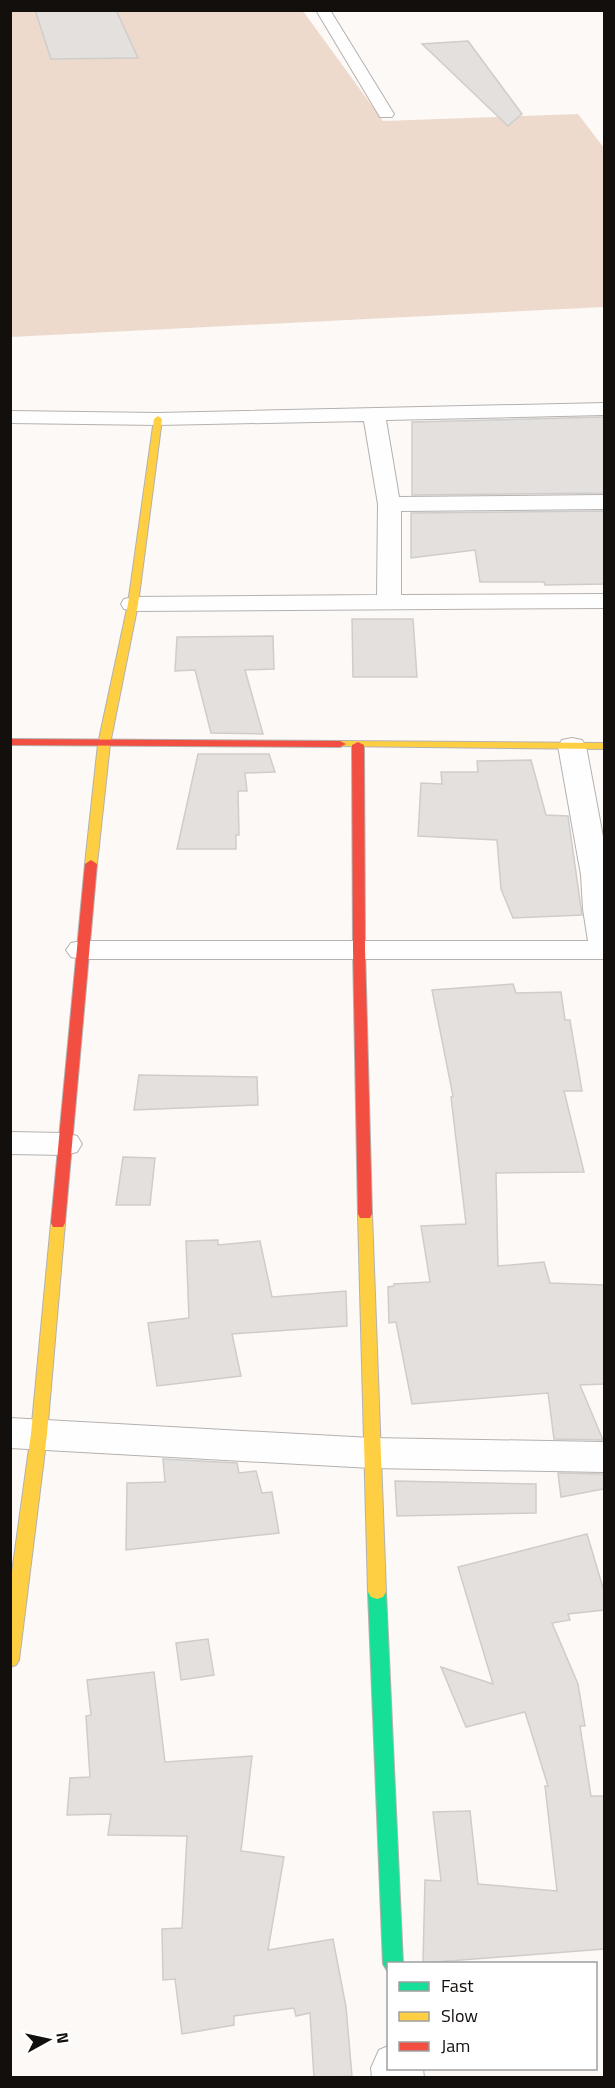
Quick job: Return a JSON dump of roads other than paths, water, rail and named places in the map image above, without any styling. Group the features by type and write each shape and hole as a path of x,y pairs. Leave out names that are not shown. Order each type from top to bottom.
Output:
{"street":[{"path":"323,10 386,114"},
{"path":"10,417 158,419 604,409"},
{"path":"374,414 388,504 389,602"},
{"path":"10,1659 25,1434 65,1144 82,950 104,744 133,604 158,419"},
{"path":"388,504 604,502"},
{"path":"133,604 604,601"},
{"path":"10,742 604,746"},
{"path":"358,745 359,949 371,1453 393,1962"},
{"path":"572,746 596,875 598,909 604,942"},
{"path":"82,950 604,950"},
{"path":"10,1143 65,1144"},
{"path":"25,1434 371,1453 604,1456"}]}
